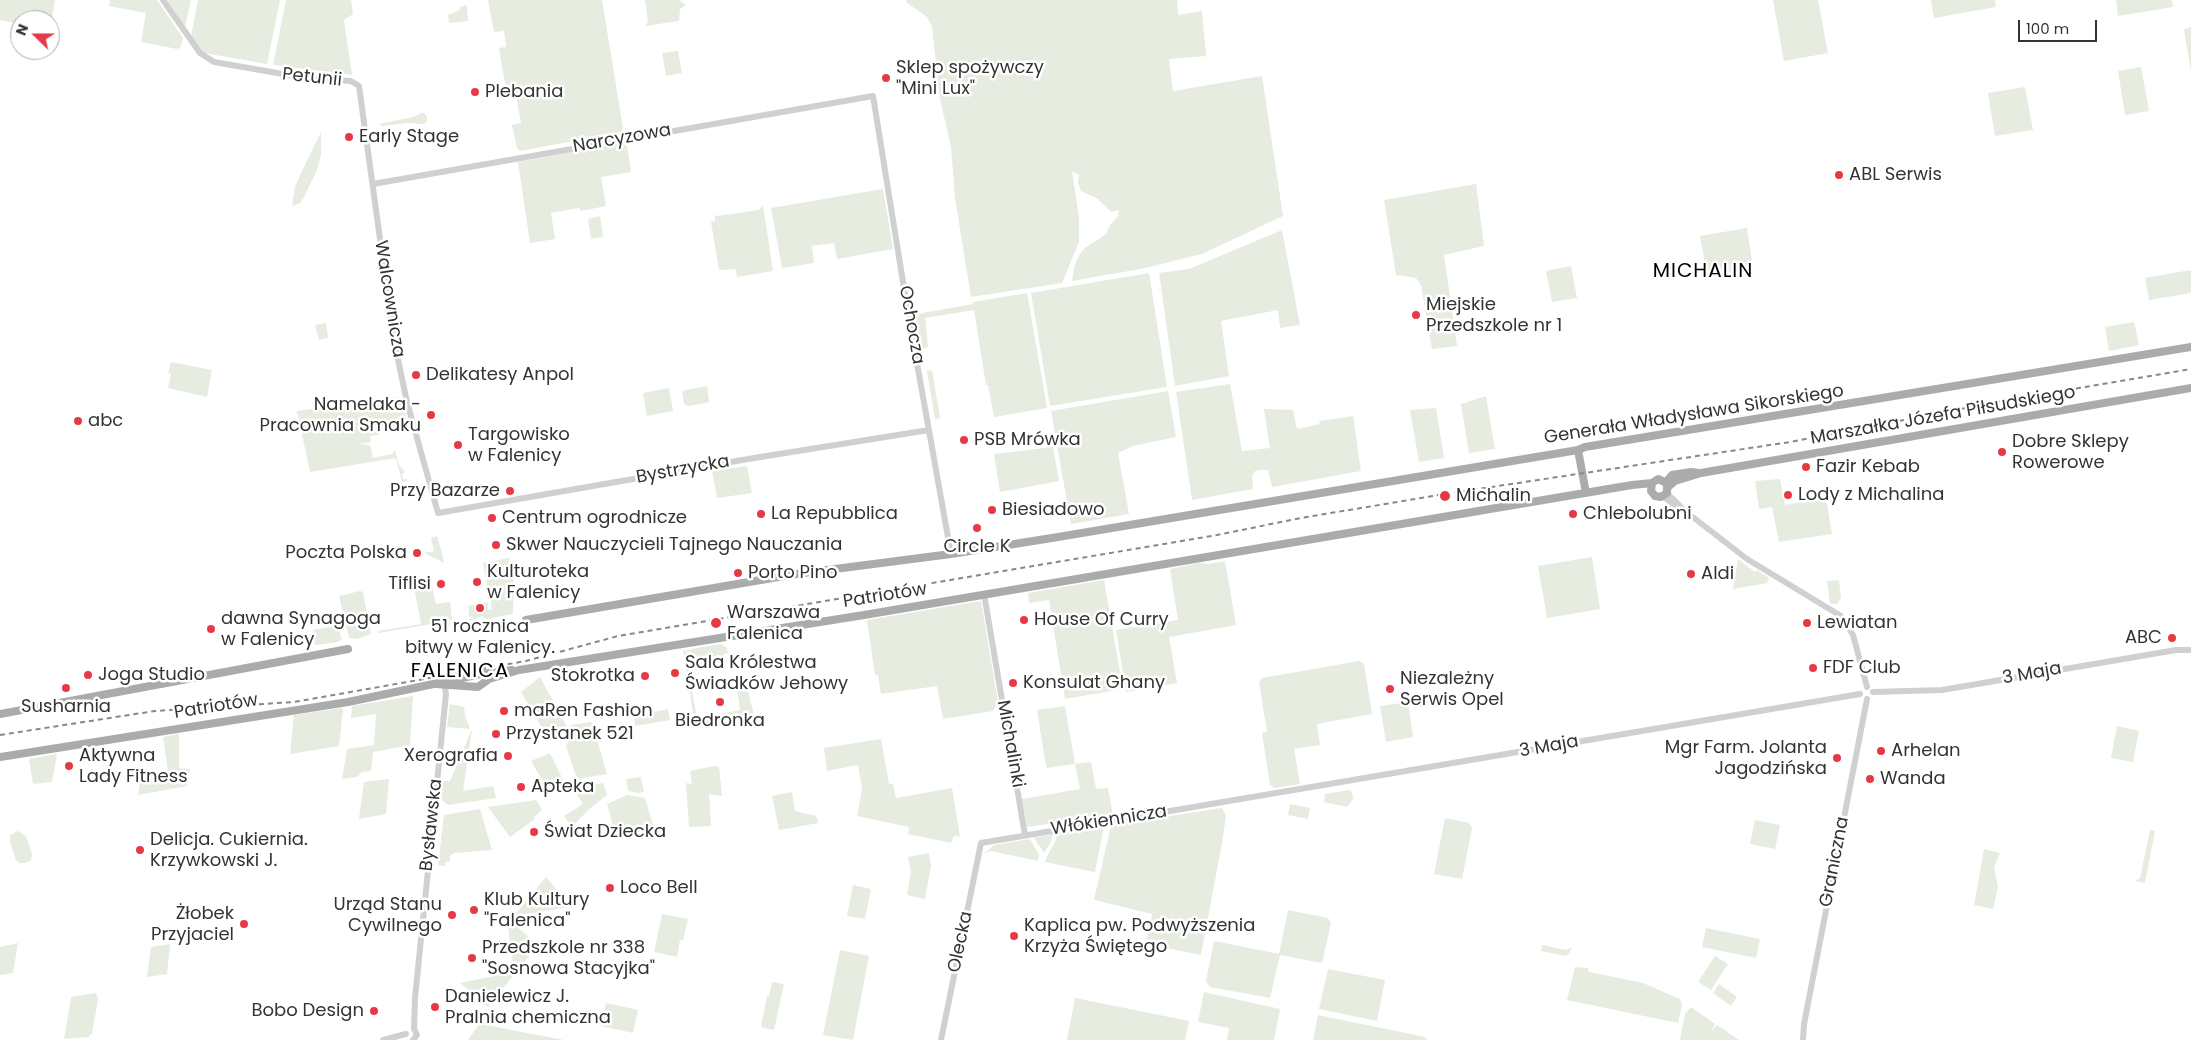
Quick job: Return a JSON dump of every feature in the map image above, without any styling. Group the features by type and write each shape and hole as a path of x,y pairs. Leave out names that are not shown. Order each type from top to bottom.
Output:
{"main road":[{"name":"Generała Władysława Sikorskiego","path":"1202,513 1578,450 1585,447 2191,347"},
{"name":"Marszałka Józefa Piłsudskiego","path":"1666,490 1672,475 1691,472 1701,474 2191,388"},
{"path":"1578,450 1586,493 1626,487 1651,487 1655,496 1666,490"},
{"name":"Marszałka Józefa Piłsudskiego","path":"1651,487 1658,479 1666,490"},
{"name":"Patriotów","path":"0,757 348,702 442,684 468,677 483,678 519,670 1586,493"},
{"name":"Patriotów","path":"526,620 796,574 952,554 1202,513"},
{"name":"Patriotów","path":"0,714 348,649"},
{"path":"468,677 469,683 472,686 479,687 483,678"},
{"name":"Patriotów","path":"442,684 472,686"}],"street":[{"name":"Petunii","path":"163,0 200,54 207,60 268,73 357,83"},
{"name":"Walcownicza","path":"357,83 360,89 394,341 410,411 438,513"},
{"name":"Narcyzowa","path":"372,184 873,96"},
{"name":"Ochocza","path":"873,96 929,430 952,554"},
{"name":"Bystrzycka","path":"438,513 748,459 929,430"},
{"path":"1666,490 1674,506 1685,512 1747,559 1840,616 1853,635 1867,687 1873,692 1871,697 1867,699 1862,698 1860,694 1861,689 1867,687"},
{"name":"Michalinki","path":"984,594 1025,835"},
{"name":"3 Maja","path":"1873,692 1942,690 2170,651 2191,650"},
{"name":"Bysławska","path":"414,1029 442,684"},
{"name":"3 Maja","path":"1237,801 1860,694"},
{"name":"Graniczna","path":"1803,1040 1804,1024 1867,699"},
{"name":"Włókiennicza","path":"981,843 1237,801"},
{"name":"Olecka","path":"941,1040 981,843"},
{"name":"Graniczna","path":"1797,1040 1804,1024"},
{"path":"382,1040 406,1034 410,1029 414,1029 417,1035 413,1040 408,1039 406,1034"}],"shaded area":[{"path":"0,0 55,0 53,10 10,10 10,22 0,20"},
{"path":"110,0 157,0 183,38 181,47 177,49 141,42 146,13 109,6"},
{"path":"167,0 191,0 185,27"},
{"path":"198,0 280,0 267,64 204,53 191,36"},
{"path":"286,0 351,0 353,14 344,20 352,75 273,65"},
{"path":"488,0 602,0 623,128 621,132 520,151 517,148 512,125 521,123 516,94 507,95 499,48 506,47 504,31 494,32"},
{"path":"645,0 679,0 686,5 680,9 679,21 645,26 648,22"},
{"path":"906,0 1177,0 1178,15 1202,11 1206,56 1169,59 1173,91 1262,76 1283,216 1202,254 1146,268 1072,281 1075,264 1080,254 1085,248 1106,234 1110,225 1118,216 1119,210 1111,212 1098,199 1081,191 1078,182 1079,175 1072,171 1079,217 1079,242 1062,283 971,297 955,198 951,147 940,99 932,27 927,17 907,3"},
{"path":"1773,0 1818,0 1828,53 1784,61"},
{"path":"1931,0 1995,0 1996,7 1934,18"},
{"path":"2116,0 2172,0 2173,7 2118,16"},
{"path":"467,5 468,21 449,23 448,15"},
{"path":"2191,27 2191,72 2184,29"},
{"path":"678,51 682,73 666,76 662,53"},
{"path":"2141,67 2149,111 2125,115 2118,71"},
{"path":"2025,87 2033,130 1995,136 1988,93"},
{"path":"424,113 427,117 427,121 424,124 407,123 382,126 379,124 413,117"},
{"path":"321,132 321,155 317,170 300,203 292,206 295,187"},
{"path":"622,143 627,146 631,172 601,177 606,206 581,211 579,208 551,213 555,239 530,243 518,162"},
{"path":"1476,184 1484,246 1444,255 1457,346 1432,349 1421,285 1416,278 1396,275 1384,200"},
{"path":"883,189 893,249 837,259 834,243 812,246 814,263 782,268 771,208"},
{"path":"763,205 773,271 737,277 736,269 719,270 711,222 715,221 715,215 759,210"},
{"path":"600,216 603,237 591,239 588,219"},
{"path":"1747,228 1753,268 1707,275 1700,236"},
{"path":"1282,230 1300,325 1280,328 1278,310 1221,321 1229,376 1175,386 1159,273 1189,269"},
{"path":"1571,266 1577,298 1552,302 1546,271"},
{"path":"2191,270 2191,293 2149,300 2145,278"},
{"path":"1149,273 1167,387 1050,406 1031,293"},
{"path":"1027,293 1047,408 994,417 988,385 986,385 974,310 925,318 928,347 920,349 918,348 914,318 922,313"},
{"path":"2134,322 2139,345 2109,351 2105,327"},
{"path":"326,323 328,338 319,340 315,325"},
{"path":"171,362 212,370 207,397 168,388 171,374 168,373"},
{"path":"932,370 940,418 935,419 927,371"},
{"path":"1230,384 1242,451 1270,448 1264,409 1293,410 1297,429 1320,424 1319,421 1353,416 1361,471 1272,487 1268,470 1260,470 1255,471 1252,476 1253,489 1192,500 1176,392"},
{"path":"707,386 709,402 689,406 684,404 682,391"},
{"path":"669,388 673,411 647,416 643,393"},
{"path":"1168,391 1176,437 1133,446 1118,453 1129,514 1071,524 1051,411"},
{"path":"1486,396 1495,449 1469,453 1461,404"},
{"path":"395,397 402,401 408,426 378,431 379,435 370,436 371,442 359,444 370,445 373,458 392,454 395,450 399,465 405,472 402,474 403,479 407,479 407,481 402,482 396,458 310,472 297,411"},
{"path":"1436,408 1444,458 1419,462 1410,410"},
{"path":"1053,447 1059,481 1000,492 994,454"},
{"path":"747,466 752,493 717,498 712,471"},
{"path":"1780,479 1785,505 1826,498 1832,534 1779,542 1772,507 1759,509 1755,481"},
{"path":"437,536 444,563 424,553 434,551 431,538"},
{"path":"1592,557 1600,609 1547,618 1538,566"},
{"path":"509,558 509,562 514,561 513,614 487,619 482,616 469,621 469,619 473,618 472,616 469,617 468,606 478,604 479,610 482,609 480,603 488,602 488,610 492,609 483,563"},
{"path":"1738,559 1755,572 1757,570 1769,578 1767,583 1733,589"},
{"path":"1225,561 1236,625 1169,637 1177,683 1126,692 1116,630 1178,620 1170,569 1199,563 1209,564"},
{"path":"430,578 436,604 450,602 452,620 449,620 450,625 444,622 379,633 378,631 421,624 413,581"},
{"path":"1104,580 1123,689 1065,699 1049,600 1029,603 1028,593"},
{"path":"1839,580 1841,598 1837,604 1830,604 1827,581"},
{"path":"363,592 371,634 357,639 349,638 339,596"},
{"path":"981,601 998,702 993,711 943,719 937,686 881,694 878,675 875,675 867,620"},
{"path":"337,626 342,639 338,642 315,645 313,630"},
{"path":"721,644 727,648 728,653 724,654 724,658 721,658 720,655 709,657 709,661 705,662 685,650"},
{"path":"683,650 705,663 706,671 703,666 688,669 697,718 740,710 737,689 747,687 754,715 695,725"},
{"path":"1359,661 1364,664 1372,714 1317,724 1320,745 1294,749 1300,784 1275,788 1270,785 1262,733 1267,732 1259,682 1262,678"},
{"path":"540,677 567,726 544,731 521,692"},
{"path":"413,696 410,745 373,752 371,771 362,772 357,777 342,779 347,749 374,745 376,714 351,718 352,706"},
{"path":"1408,702 1413,737 1386,742 1380,706"},
{"path":"450,704 464,707 470,729 447,727"},
{"path":"1065,706 1075,764 1047,768 1037,710"},
{"path":"342,708 339,746 290,754 294,715"},
{"path":"668,709 670,720 635,726 634,716"},
{"path":"592,722 607,774 577,779 566,746 572,735 571,725"},
{"path":"2117,726 2139,731 2133,762 2111,758"},
{"path":"472,729 463,791 493,786 496,798 448,805 439,798 441,781 450,781"},
{"path":"179,734 179,768 190,769 187,786 138,795 141,777 168,772 163,737"},
{"path":"881,739 889,784 893,784 896,798 952,788 960,837 954,836 951,843 908,834 909,827 857,816 862,789 858,765 827,771 824,748"},
{"path":"550,753 565,784 546,786 531,761"},
{"path":"57,754 52,782 33,784 29,759"},
{"path":"1091,762 1096,789 1108,788 1113,815 1027,827 1022,799 1080,789 1075,764"},
{"path":"714,766 719,767 722,796 709,794 711,826 689,827 686,783 692,784 690,771"},
{"path":"641,777 644,792 628,791 626,779"},
{"path":"389,779 386,814 359,819 364,782"},
{"path":"603,783 607,795 588,810 572,827 564,816 583,804 574,790"},
{"path":"1350,790 1354,798 1347,807 1324,802 1325,794"},
{"path":"792,792 795,811 816,816 818,823 779,830 772,796"},
{"path":"627,795 645,798 654,828 614,829 607,804"},
{"path":"536,800 542,809 540,812 534,817 535,819 510,837 488,807"},
{"path":"1290,804 1310,808 1308,819 1288,815"},
{"path":"1222,808 1226,816 1201,955 1146,944 1152,914 1094,900 1111,825"},
{"path":"480,809 492,850 454,853 450,856 450,862 445,862 445,866 438,865 444,815"},
{"path":"1445,818 1469,823 1472,828 1462,879 1434,874"},
{"path":"1755,820 1780,825 1775,849 1750,844"},
{"path":"1104,826 1095,872 1045,862 1056,840 1057,833"},
{"path":"2150,830 2155,831 2145,883 2135,881 2140,878"},
{"path":"18,831 26,836 32,854 31,860 26,863 19,863 16,860 10,842 10,835"},
{"path":"1053,834 1050,844 1044,853 1034,838"},
{"path":"1030,839 1039,855 1038,861 991,851 984,854 994,845"},
{"path":"1984,849 2000,853 1994,867 1998,887 1993,909 1974,905"},
{"path":"929,853 931,866 925,899 907,895 911,872 908,857"},
{"path":"546,877 557,890 560,898 569,907 514,916"},
{"path":"853,885 871,889 865,919 847,916"},
{"path":"1288,910 1328,918 1331,923 1322,963 1280,955 1270,998 1210,987 1206,981 1214,941 1279,954"},
{"path":"662,914 688,919 683,940 680,940 677,957 654,952"},
{"path":"515,925 538,945 488,1007 460,983 514,972 508,927"},
{"path":"1706,928 1760,939 1756,958 1702,947"},
{"path":"18,943 13,973 0,975 0,947"},
{"path":"170,944 167,974 147,977 151,947"},
{"path":"1542,945 1566,950 1572,947 1566,956 1541,951"},
{"path":"840,950 869,956 853,1040 823,1035"},
{"path":"1715,956 1728,964 1711,990 1698,982"},
{"path":"1575,967 1588,968 1589,972 1643,983 1680,999 1682,1005 1678,1023 1567,1000"},
{"path":"1328,969 1385,980 1377,1021 1319,1009"},
{"path":"772,982 784,984 774,1030 761,1027 767,996 769,996"},
{"path":"1719,984 1737,997 1731,1006 1713,993"},
{"path":"1204,992 1280,1009 1274,1040 1227,1040 1229,1028 1198,1022"},
{"path":"96,993 98,1000 92,1033 88,1037 64,1039 71,997"},
{"path":"1075,998 1189,1021 1185,1040 1067,1040"},
{"path":"606,1003 638,1010 633,1033 601,1026"},
{"path":"1691,1007 1715,1024 1711,1032 1717,1025 1739,1040 1680,1040 1685,1014"},
{"path":"1318,1015 1425,1037 1427,1040 1313,1040"},
{"path":"480,1023 501,1028 564,1040 468,1040"}],"railway":[{"path":"0,735 155,711 294,702 526,661 618,636 1217,535 1301,518 1445,494 1790,442 1997,402 2191,369"}],"place":[{"name":"Sklep spożywczy \"Mini Lux\"","path":"886,78"},
{"name":"Plebania","path":"475,92"},
{"name":"Early Stage","path":"349,137"},
{"name":"ABL Serwis","path":"1839,175"},
{"name":"Miejskie Przedszkole nr 1","path":"1416,315"},
{"name":"Delikatesy Anpol","path":"416,375"},
{"name":"Namelaka - Pracownia Smaku","path":"431,415"},
{"name":"abc","path":"78,421"},
{"name":"PSB Mrówka","path":"964,440"},
{"name":"Targowisko w Falenicy","path":"458,445"},
{"name":"Dobre Sklepy Rowerowe","path":"2002,452"},
{"name":"Fazir Kebab","path":"1806,467"},
{"name":"Przy Bazarze","path":"510,491"},
{"name":"Lody z Michalina","path":"1788,495"},
{"name":"Michalin","path":"1445,496"},
{"name":"Biesiadowo","path":"992,510"},
{"name":"La Repubblica","path":"761,514"},
{"name":"Chlebolubni","path":"1573,514"},
{"name":"Centrum ogrodnicze","path":"492,518"},
{"name":"Circle K","path":"977,528"},
{"name":"Skwer Nauczycieli Tajnego Nauczania","path":"496,545"},
{"name":"Poczta Polska","path":"417,553"},
{"name":"Porto Pino","path":"738,573"},
{"name":"Aldi","path":"1691,574"},
{"name":"Kulturoteka w Falenicy","path":"477,582"},
{"name":"Tiflisi","path":"441,584"},
{"name":"51 rocznica bitwy w Falenicy.","path":"480,608"},
{"name":"House Of Curry","path":"1024,620"},
{"name":"Warszawa Falenica","path":"716,623"},
{"name":"Lewiatan","path":"1807,623"},
{"name":"dawna Synagoga w Falenicy","path":"211,629"},
{"name":"ABC","path":"2172,638"},
{"name":"FDF Club","path":"1813,668"},
{"name":"Sala Królestwa Świadków Jehowy","path":"675,673"},
{"name":"Joga Studio","path":"88,675"},
{"name":"Stokrotka","path":"645,676"},
{"name":"Konsulat Ghany","path":"1013,683"},
{"name":"Susharnia","path":"66,688"},
{"name":"Niezależny Serwis Opel","path":"1390,689"},
{"name":"Biedronka","path":"720,702"},
{"name":"maRen Fashion","path":"504,711"},
{"name":"Przystanek 521","path":"496,734"},
{"name":"Arhelan","path":"1881,751"},
{"name":"Xerografia","path":"508,756"},
{"name":"Mgr Farm. Jolanta Jagodzińska","path":"1837,758"},
{"name":"Aktywna Lady Fitness","path":"69,766"},
{"name":"Wanda","path":"1870,779"},
{"name":"Apteka","path":"521,787"},
{"name":"Świat Dziecka","path":"534,832"},
{"name":"Delicja. Cukiernia. Krzywkowski J.","path":"140,850"},
{"name":"Loco Bell","path":"610,888"},
{"name":"Klub Kultury \"Falenica\"","path":"474,910"},
{"name":"Urząd Stanu Cywilnego","path":"452,915"},
{"name":"Żłobek Przyjaciel","path":"244,924"},
{"name":"Kaplica pw. Podwyższenia Krzyża Świętego","path":"1014,936"},
{"name":"Przedszkole nr 338 \"Sosnowa Stacyjka\"","path":"472,958"},
{"name":"Danielewicz J. Pralnia chemiczna","path":"435,1007"},
{"name":"Bobo Design","path":"374,1011"}],"district":[{"name":"MICHALIN","path":"1703,272"},
{"name":"FALENICA","path":"460,672"}]}
